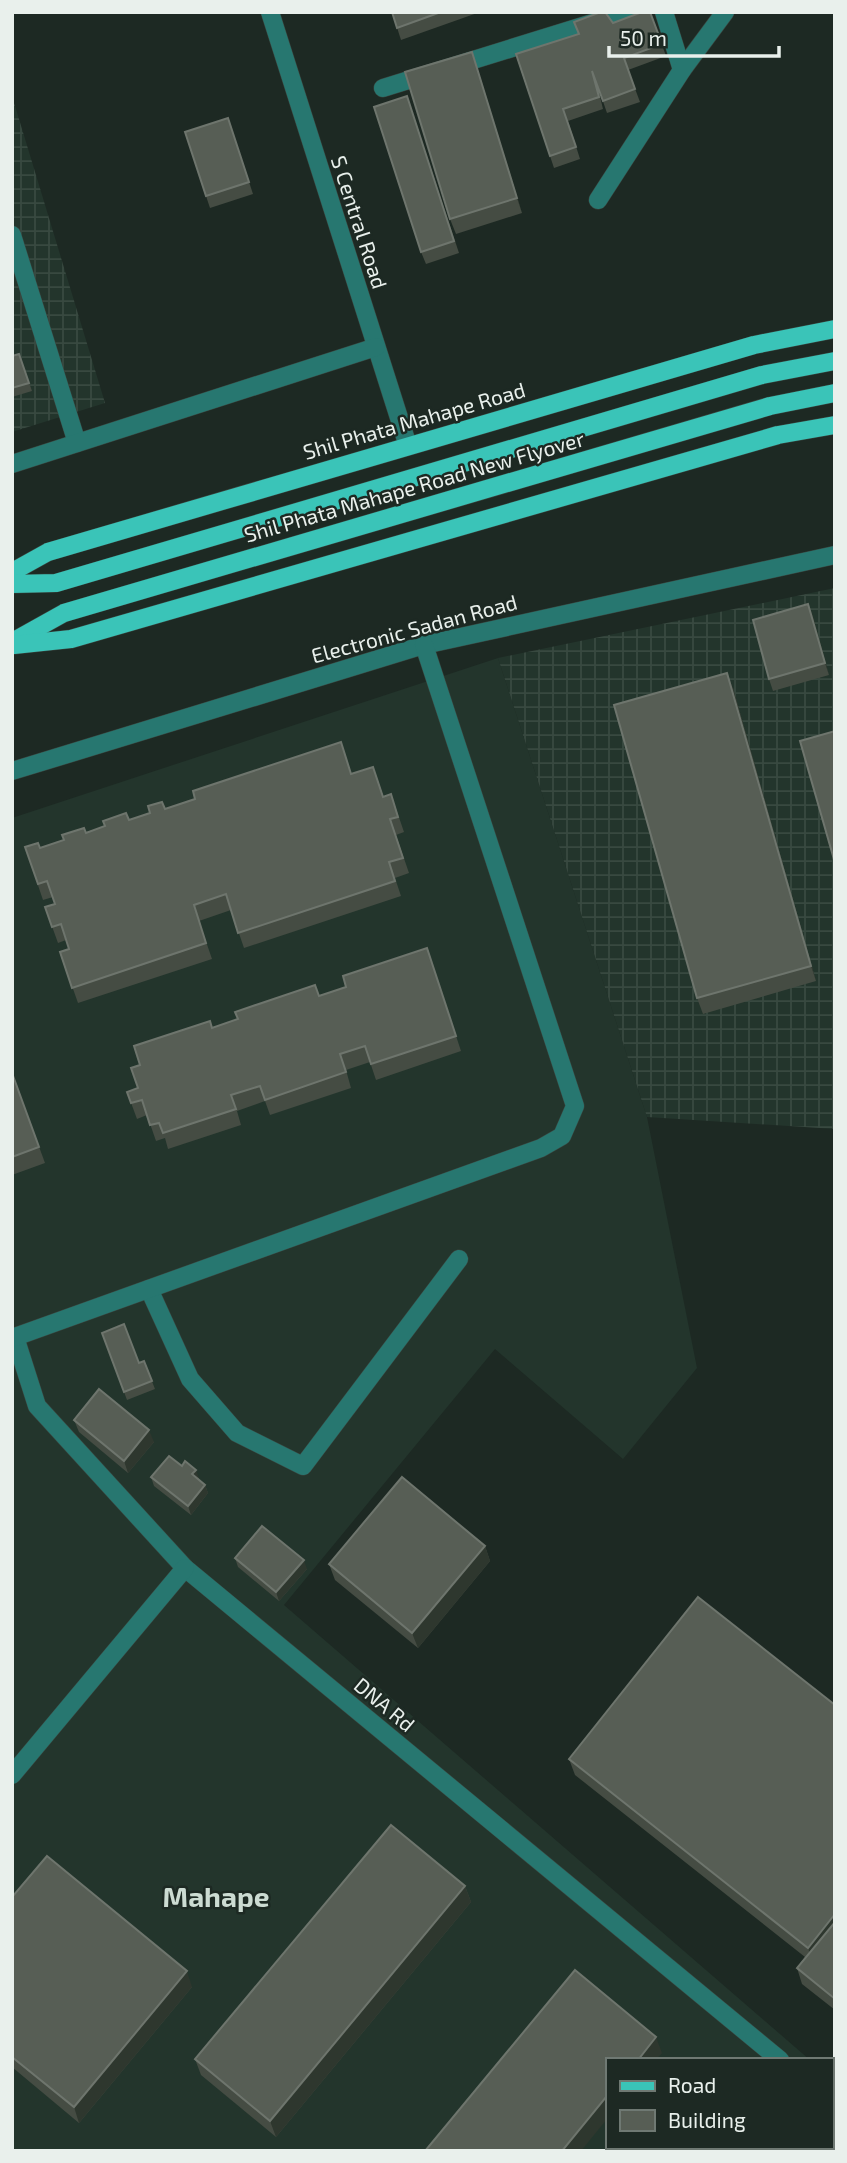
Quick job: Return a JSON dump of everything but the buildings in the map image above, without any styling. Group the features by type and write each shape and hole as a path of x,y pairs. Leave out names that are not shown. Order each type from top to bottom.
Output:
{"main road":[{"name":"Shil Phata Mahape Road","path":"12,572 47,552 754,345 835,329"},
{"name":"Shil Phata Mahape Road New Flyover","path":"12,584 56,583 762,375 835,361"},
{"name":"Shil Phata Mahape Road New Flyover","path":"12,644 64,613 770,406 835,393"},
{"path":"12,644 71,639 778,435 835,425"}],"street":[{"name":"S Central Road","path":"270,12 408,446"},
{"path":"383,88 628,12"},
{"path":"664,12 682,70"},
{"path":"598,200 682,70 725,12"},
{"path":"12,235 77,443"},
{"path":"12,464 376,347"},
{"name":"Electronic Sadan Road","path":"12,771 424,645 835,555"},
{"path":"13,1337 541,1147 562,1136 575,1106 424,645"},
{"path":"149,1289 168,1336 198,1388 237,1433 303,1466 459,1259"},
{"name":"DNA Rd","path":"13,1337 37,1406 185,1568 778,2058"},
{"path":"12,1775 185,1568"}],"shaded area":[{"path":"12,96 105,403 12,432"},
{"path":"835,588 835,1129 647,1117 498,658"},
{"path":"498,658 647,1117 697,1368 623,1459 495,1349 284,1605 808,2058 606,2058 606,2149 833,2149 833,2080 835,2151 12,2151 12,818"}],"district":[{"name":"Mahape","path":"216,1896"}]}
